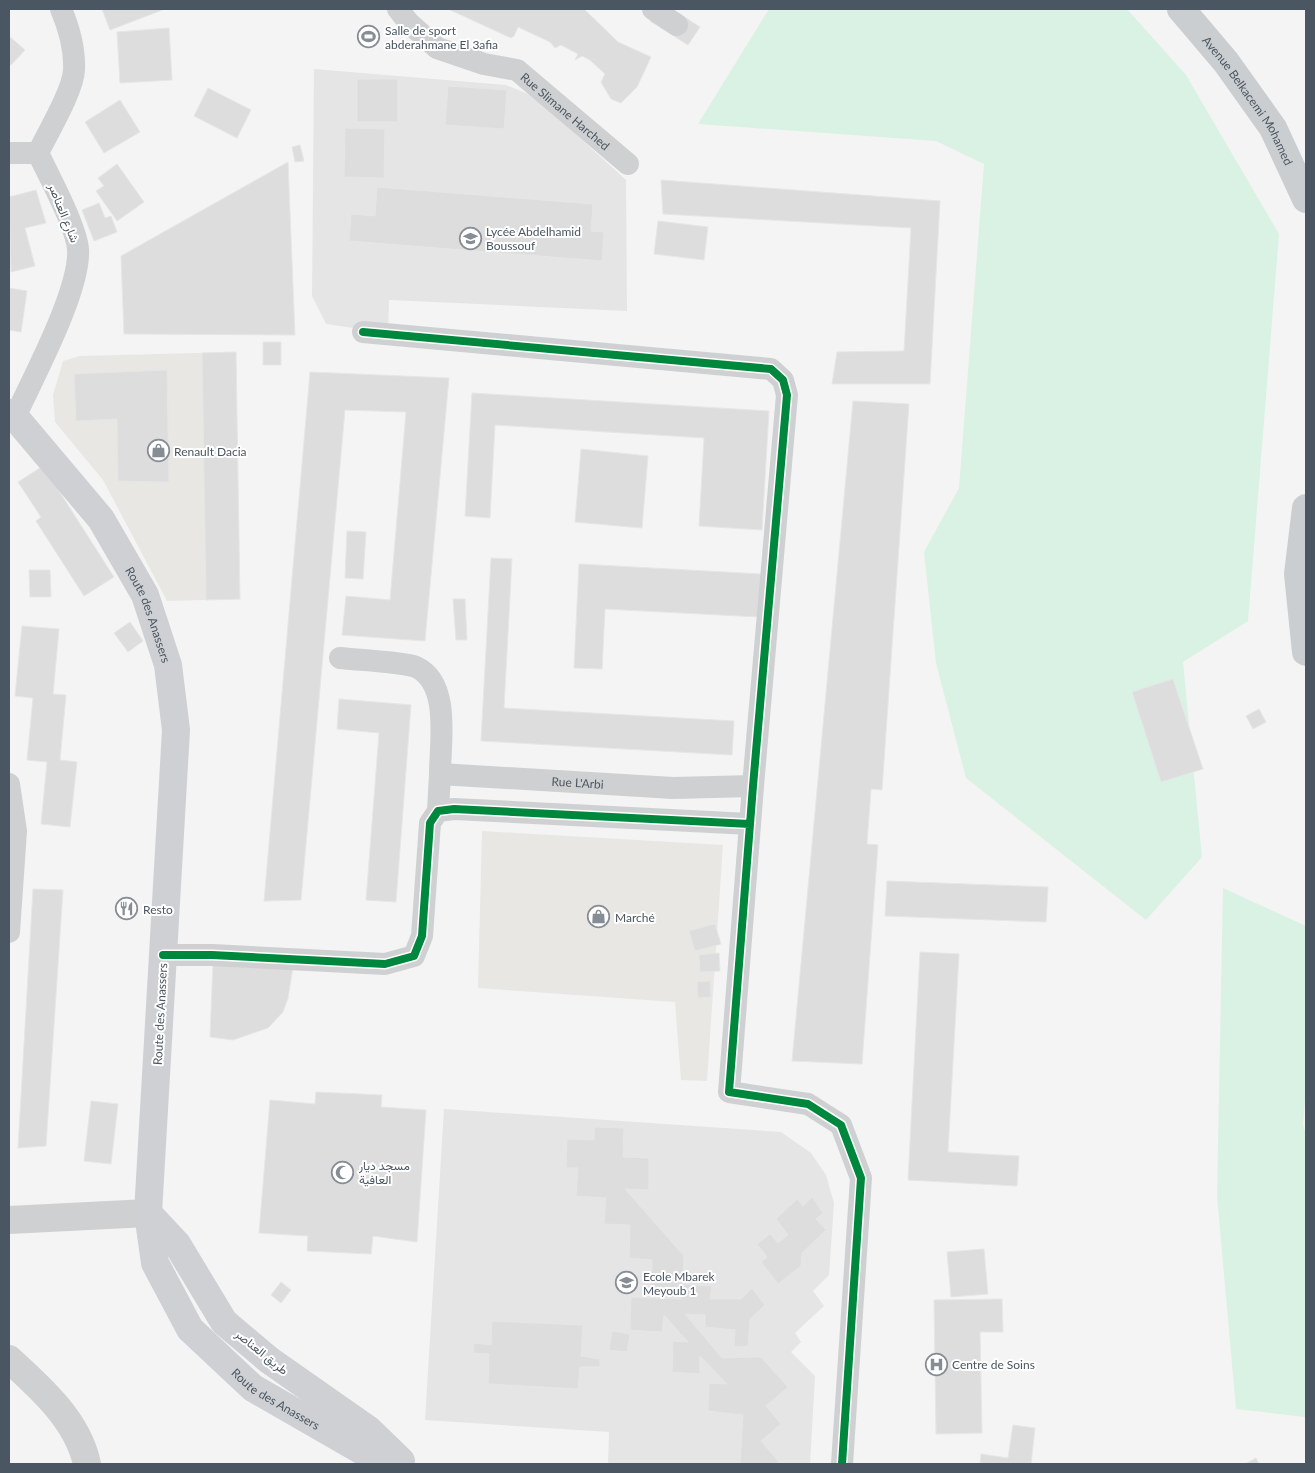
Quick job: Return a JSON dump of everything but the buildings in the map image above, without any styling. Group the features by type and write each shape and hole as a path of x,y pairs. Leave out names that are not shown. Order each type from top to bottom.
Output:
{"main road":[{"name":"Avenue Belkacemi Mohamed","path":"1181,9 1226,62 1273,128 1306,199"},
{"name":"Route des Anassers","path":"12,415 100,519 145,595 168,665 176,730 148,1213 155,1264 190,1329 253,1388 385,1464"},
{"path":"1306,508 1298,574 1306,652"},
{"name":"طريق العناصر","path":"148,1213 177,1244 224,1322 269,1360 368,1430 404,1464"}],"street":[{"path":"9,153 38,153 65,98 74,71 71,36 61,9"},
{"name":"Rue Slimane Harched","path":"398,9 409,23 437,48 484,64 517,70 628,164"},
{"path":"653,9 677,25"},
{"name":"شارع العناصر","path":"12,415 66,304 78,264 78,247 72,228 38,153"},
{"path":"363,332 770,369 783,380 787,395 729,1092 808,1104 841,1125 861,1178 842,1464"},
{"path":"163,955 212,955 385,964 414,956 422,936 430,823 438,811 441,706 436,688 427,675 415,667 340,658"},
{"name":"Rue L'Arbi","path":"440,774 673,788 753,786"},
{"path":"9,784 16,831 9,932"},
{"path":"438,811 454,809 750,824"},
{"path":"9,1220 148,1213"},
{"path":"9,1359 34,1381 63,1415 83,1447 87,1464"}],"shaded area":[{"name":"Lycée Abdelhamid Boussouf","path":"314,69 506,85 535,97 626,180 627,311 389,300 388,333 326,324 312,296"},
{"name":"Renault Dacia","path":"236,352 240,599 167,601 103,480 55,422 53,395 63,361 80,356"},
{"name":"Marché","path":"482,831 723,845 707,1081 681,1080 675,1002 478,988"},
{"name":"Ecole Mbarek Meyoub 1","path":"444,1109 781,1132 811,1153 826,1175 834,1203 829,1275 813,1291 824,1306 795,1333 801,1342 791,1352 815,1376 810,1464 608,1464 609,1432 425,1420"}],"green space":[{"path":"769,9 1127,9 1186,75 1279,234 1248,621 1183,662 1202,857 1146,920 966,778 936,663 924,552 959,488 984,164 936,141 698,124"},
{"path":"1223,888 1306,926 1306,1087 1303,1125 1306,1134 1306,1417 1236,1409 1217,1196"}],"cycle path":[{"path":"363,332 771,369 783,380 787,395 729,1092 808,1104 841,1125 861,1178 842,1464"},
{"path":"163,955 212,955 385,964 414,956 422,936 430,823 438,811 454,809 750,824"}],"place":[{"name":"Salle de sport abderahmane El 3afia","path":"369,37"},
{"name":"Lycée Abdelhamid Boussouf","path":"470,238"},
{"name":"Renault Dacia","path":"158,451"},
{"name":"Resto","path":"127,909"},
{"name":"Marché","path":"599,917"},
{"name":"مسجد ديار العافية","path":"343,1172"},
{"name":"Ecole Mbarek Meyoub 1","path":"627,1283"},
{"name":"Centre de Soins","path":"936,1364"}]}
